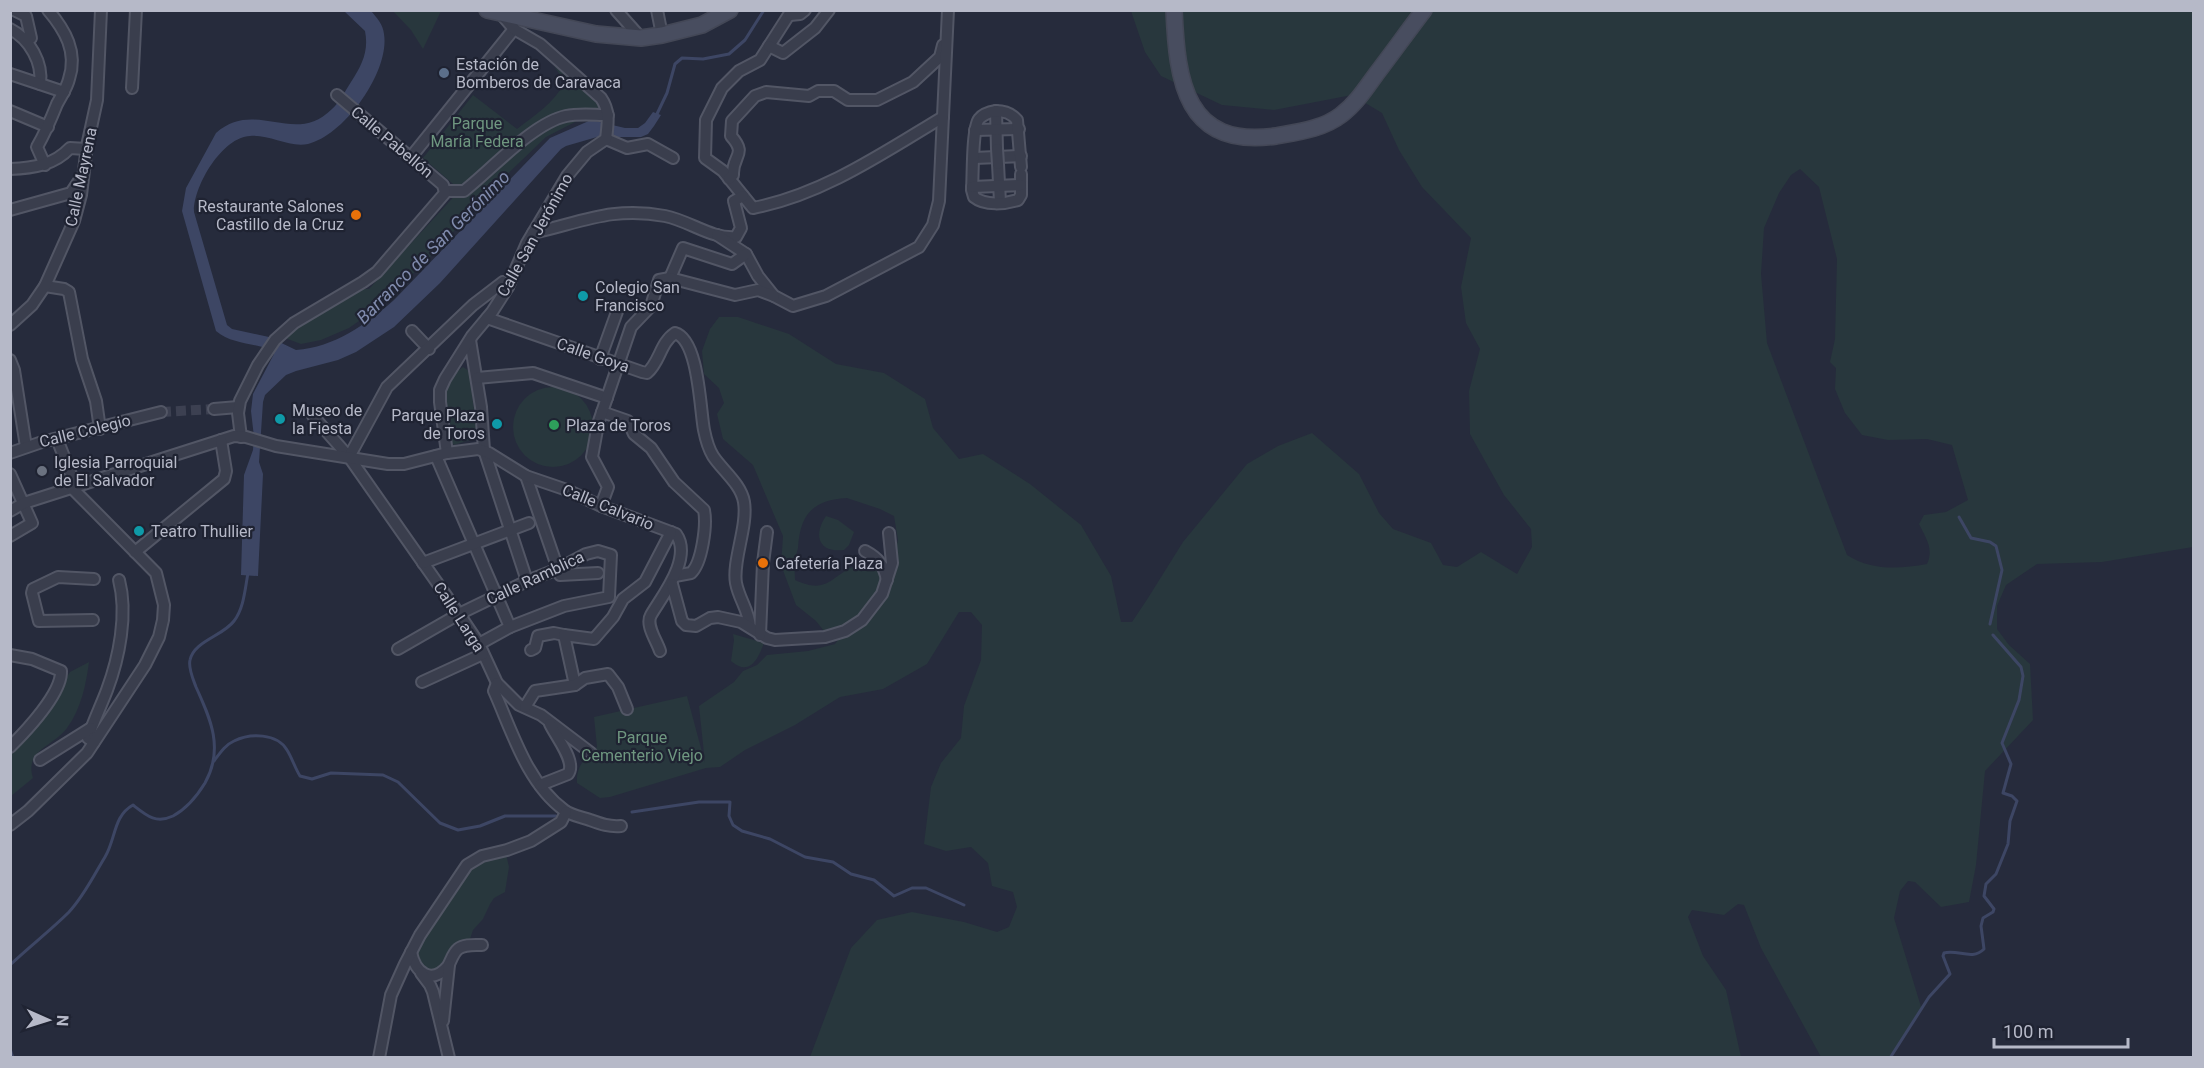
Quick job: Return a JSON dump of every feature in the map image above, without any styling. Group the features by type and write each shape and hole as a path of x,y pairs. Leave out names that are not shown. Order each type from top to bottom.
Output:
{"main road":[{"path":"494,12 519,24 641,38 702,25 730,10"},
{"path":"1174,10 1179,69 1190,102 1206,121 1221,131 1237,137 1254,138 1308,129 1332,121 1341,115 1361,94 1424,10"}],"street":[{"path":"14,10 26,16 31,38"},
{"path":"45,165 37,147 64,92 70,76 72,55 70,41 48,10"},
{"name":"Calle Mayrena","path":"10,325 32,305 45,286 74,221 97,100 101,10"},
{"path":"132,88 136,10"},
{"path":"616,10 641,38"},
{"path":"657,10 662,35"},
{"path":"805,10 800,14 791,13 760,60 739,71 723,88 706,120 705,158 723,171 753,208 781,203 812,191 943,117"},
{"path":"769,46 783,53 815,28 829,10"},
{"path":"601,506 608,487 594,464 592,451 602,412 632,327 651,306 659,280 670,278 735,295 758,290 793,306 826,296 919,247 933,225 939,201 948,10"},
{"path":"411,158 519,24 526,36 540,44 601,98 606,105 608,119 606,137 627,148 648,144 673,158"},
{"path":"526,36 535,33 538,25"},
{"path":"538,25 540,44"},
{"path":"10,29 17,33 31,49 39,63 42,73 40,84"},
{"path":"729,179 733,175 733,168 740,152 739,145 731,136 732,121 755,96 766,92 809,96 818,91 826,91 834,92 848,100 877,100 913,82 939,57 947,33"},
{"path":"10,74 64,92"},
{"name":"Calle Pabellón","path":"337,95 443,185 445,190"},
{"path":"10,111 48,127"},
{"path":"996,111 1000,202"},
{"path":"996,111 1008,112 1017,120 1019,129 1021,195 1018,200 980,202 974,198 972,187 975,130 980,117 996,111"},
{"path":"251,440 238,406 262,358 279,335 294,323 377,272 445,190 464,191 531,134 564,116 608,119"},
{"path":"975,130 1019,129"},
{"name":"Calle San Jerónimo","path":"510,627 441,454 440,390 470,340 508,287 533,233 576,164 606,137"},
{"path":"10,169 45,165 56,160 70,148 86,149"},
{"path":"974,158 1021,170"},
{"path":"972,187 999,186 1021,170"},
{"path":"10,210 70,193 83,176"},
{"path":"533,233 593,216 633,211 668,216 717,235 736,237 741,228 741,220 734,201 743,196"},
{"path":"717,235 746,254 758,276 774,296"},
{"path":"670,278 683,248 732,264 746,254"},
{"path":"349,457 387,387 473,305 503,282 508,287"},
{"path":"45,286 69,292 82,359 96,401 100,429"},
{"path":"600,359 618,309"},
{"name":"Calle Goya","path":"487,318 600,359 647,372 652,369 659,350 669,337 675,333 680,335 686,343 697,372 708,446 744,500 736,584 748,611 750,627"},
{"path":"412,331 429,349"},
{"path":"470,340 477,378 484,450 527,581"},
{"path":"10,360 14,370 26,447"},
{"path":"477,378 533,372 607,398"},
{"path":"214,409 238,406"},
{"name":"Calle Colegio","path":"10,453 161,412"},
{"path":"602,412 628,421 634,434 651,448 674,482 704,510 704,533 696,566 691,573 673,580 651,616 652,630 660,651"},
{"name":"Calle Larga","path":"313,416 349,457 459,614 481,649 497,683 519,705 541,715 591,753"},
{"path":"471,449 478,442 483,429"},
{"path":"10,825 28,811 87,753 154,651 163,620 164,605 156,573 74,487 57,439"},
{"path":"10,510 24,503 221,440 251,440 396,465 441,454 471,449 484,450"},
{"path":"135,552 224,479 226,471 221,440"},
{"name":"Calle Calvario","path":"484,450 526,476 676,534 680,544 673,580"},
{"path":"10,474 32,523 10,536"},
{"path":"526,476 560,575 598,573"},
{"path":"423,563 529,523"},
{"path":"531,650 535,648 538,636 554,633 594,639 613,617 623,599 645,582 671,532"},
{"path":"760,634 763,563 767,532"},
{"path":"673,580 682,621 686,625 696,626 718,616 741,622 775,640 825,637 845,631 862,620 882,594 892,563 889,533"},
{"name":"Calle Ramblica","path":"398,649 459,614 527,581 558,570 586,554 598,551 611,555 609,597 564,606 510,627"},
{"path":"865,551 879,560 887,580"},
{"path":"93,620 39,621 32,593 33,589 58,577 94,579"},
{"path":"94,742 88,738 107,689 120,636 121,589 119,580"},
{"path":"422,682 481,649 510,627"},
{"path":"564,636 575,685"},
{"path":"10,656 32,658 61,671 61,679 39,716 10,747"},
{"path":"525,707 536,691 575,685 585,678 608,674 618,687 627,709"},
{"path":"497,683 494,691 517,744 548,796 566,812 609,826 621,826"},
{"path":"540,785 568,774 571,770 571,762 548,722"},
{"path":"40,760 91,728"},
{"path":"379,1058 391,995 431,916 467,865 482,856 531,841 561,822 566,812"},
{"path":"421,973 427,975 439,973 449,964 458,949 482,945"},
{"path":"411,952 416,968 430,986 449,1058"},
{"path":"444,1033 449,964"}],"green space":[{"path":"393,11 441,11 423,49 411,30"},
{"name":"Parque Cementerio Viejo","path":"1131,11 2193,11 2193,547 2102,562 2037,564 2006,585 1997,606 1997,629 2009,645 2030,664 2033,720 1985,771 1976,865 1969,902 1941,907 1915,882 1908,881 1900,891 1894,918 1922,1010 1890,1057 1821,1057 1761,948 1744,905 1738,904 1724,915 1692,910 1688,917 1703,956 1726,990 1741,1057 810,1057 851,948 877,920 912,912 964,922 997,932 1009,927 1017,907 1013,892 992,886 988,863 971,847 946,851 924,844 931,787 941,763 961,738 964,706 981,660 982,625 971,612 959,612 927,664 883,689 840,697 795,725 745,750 720,767 706,768 610,797 600,798 577,783 580,767 597,747 594,717 687,696 705,763 699,706 734,682 743,671 757,665 767,655 808,651 835,644 838,640 836,635 824,631 816,621 796,605 781,565 783,536 753,465 723,439 717,414 724,403 719,388 704,374 702,351 710,329 719,317 738,317 789,334 836,364 884,373 925,399 933,428 959,459 983,454 1030,484 1081,525 1111,576 1121,622 1132,622 1183,542 1247,464 1278,446 1312,433 1359,474 1379,513 1393,529 1431,543 1443,565 1457,567 1481,552 1517,574 1532,547 1531,529 1504,495 1470,434 1469,391 1480,349 1466,323 1461,287 1471,238 1422,187 1399,150 1382,113 1352,95 1274,110 1222,105 1161,76 1145,52","holes":["1800,169 1819,187 1837,259 1835,339 1830,362 1836,368 1835,389 1845,413 1862,435 1888,440 1927,439 1952,445 1968,500 1946,512 1924,515 1919,524 1929,548 1927,564 1906,567 1876,566 1847,555 1767,343 1761,274 1764,228 1779,193 1791,175","847,498 894,516 898,540 887,580 872,565 863,564 849,569 823,585 815,586 795,580 794,561 805,518 810,511 825,502"]},
{"name":"Parque María Federa","path":"554,66 588,92 602,112 579,120 546,137 499,182 432,255 379,307 349,328 321,340 301,344 285,338 287,328 349,289 369,289 460,190 423,158 473,95 517,129 537,114 561,89 565,82"},
{"path":"463,367 469,371 477,433 473,439 454,445 449,440 445,410 446,391 449,382"},
{"path":"553,387 568,390 581,399 590,412 593,427 590,442 581,455 568,464 553,467 538,464 525,455 516,442 513,427 516,412 525,399 538,390"},
{"path":"826,516 838,520 854,532 849,545 844,550 828,549 820,541 820,530"},
{"path":"733,634 764,643 756,660 748,667 731,661"},
{"path":"89,662 82,696 72,721 61,734 36,755 31,769 33,778 11,796 10,750 40,719 70,672"},
{"path":"506,854 509,867 505,892 494,898 483,919 473,930 469,942 439,970 422,969 416,952 419,944 464,876 483,862"}],"water":[{"path":"344,11 371,11 381,24 384,34 384,49 380,66 362,100 350,115 322,138 308,144 294,144 257,136 240,139 220,154 211,165 198,190 194,212 227,325 232,329 269,337 296,350 324,344 349,333 394,300 550,138 591,120 625,128 638,128 653,112 661,115 648,134 641,137 597,137 561,149 440,283 394,327 356,352 338,360 286,375 265,395 259,462 263,474 258,576 241,575 244,475 253,450 254,437 251,411 253,394 274,354 264,348 232,340 216,331 182,211 186,188 216,133 231,123 260,120 303,124 318,120 335,106 358,70 364,58 366,45 365,31"}],"waterway":[{"name":"Barranco de San Gerónimo","path":"656,116 667,93 675,64 682,58 703,59 729,54 745,40 764,10"},
{"path":"1959,517 1971,538 1990,542 1996,546 2002,570 1990,624"},
{"name":"Barranco de San Gerónimo","path":"10,965 62,919 79,899 109,850 118,822 127,810 133,805 152,818 162,819 173,816 188,805 205,783 214,758 213,735 191,674 190,660 197,648 234,621 242,604 248,573"},
{"path":"1890,1058 1929,997 1950,974 1944,953 1975,954 1984,949 1981,926 1983,918 1994,909 1984,896 1986,884 1996,874 2008,844 2010,821 2017,801 2012,796 2003,793 2011,764 2002,743 2019,700 2023,676 2021,667 1993,635"},
{"path":"214,761 225,747 234,741 240,738 263,736 283,744 300,776 312,779 331,773 383,775 398,782 440,823 458,830 480,826 505,816 556,816"},
{"path":"632,812 699,802 730,802 729,816 733,825 742,831 770,839 805,857 833,862 851,874 874,880 894,896 912,888 926,888 964,905"},
{"name":"Barranco de San Gerónimo","path":"10,1049 13,1058"}],"tunnel":[{"path":"161,412 214,409"}],"place":[{"name":"Estación de Bomberos de Caravaca","path":"444,73"},
{"name":"Restaurante Salones Castillo de la Cruz","path":"356,215"},
{"name":"Colegio San Francisco","path":"583,296"},
{"name":"Museo de la Fiesta","path":"280,419"},
{"name":"Parque Plaza de Toros","path":"497,424"},
{"name":"Plaza de Toros","path":"554,425"},
{"name":"Iglesia Parroquial de El Salvador","path":"42,471"},
{"name":"Teatro Thullier","path":"139,531"},
{"name":"Cafetería Plaza","path":"763,563"}]}
